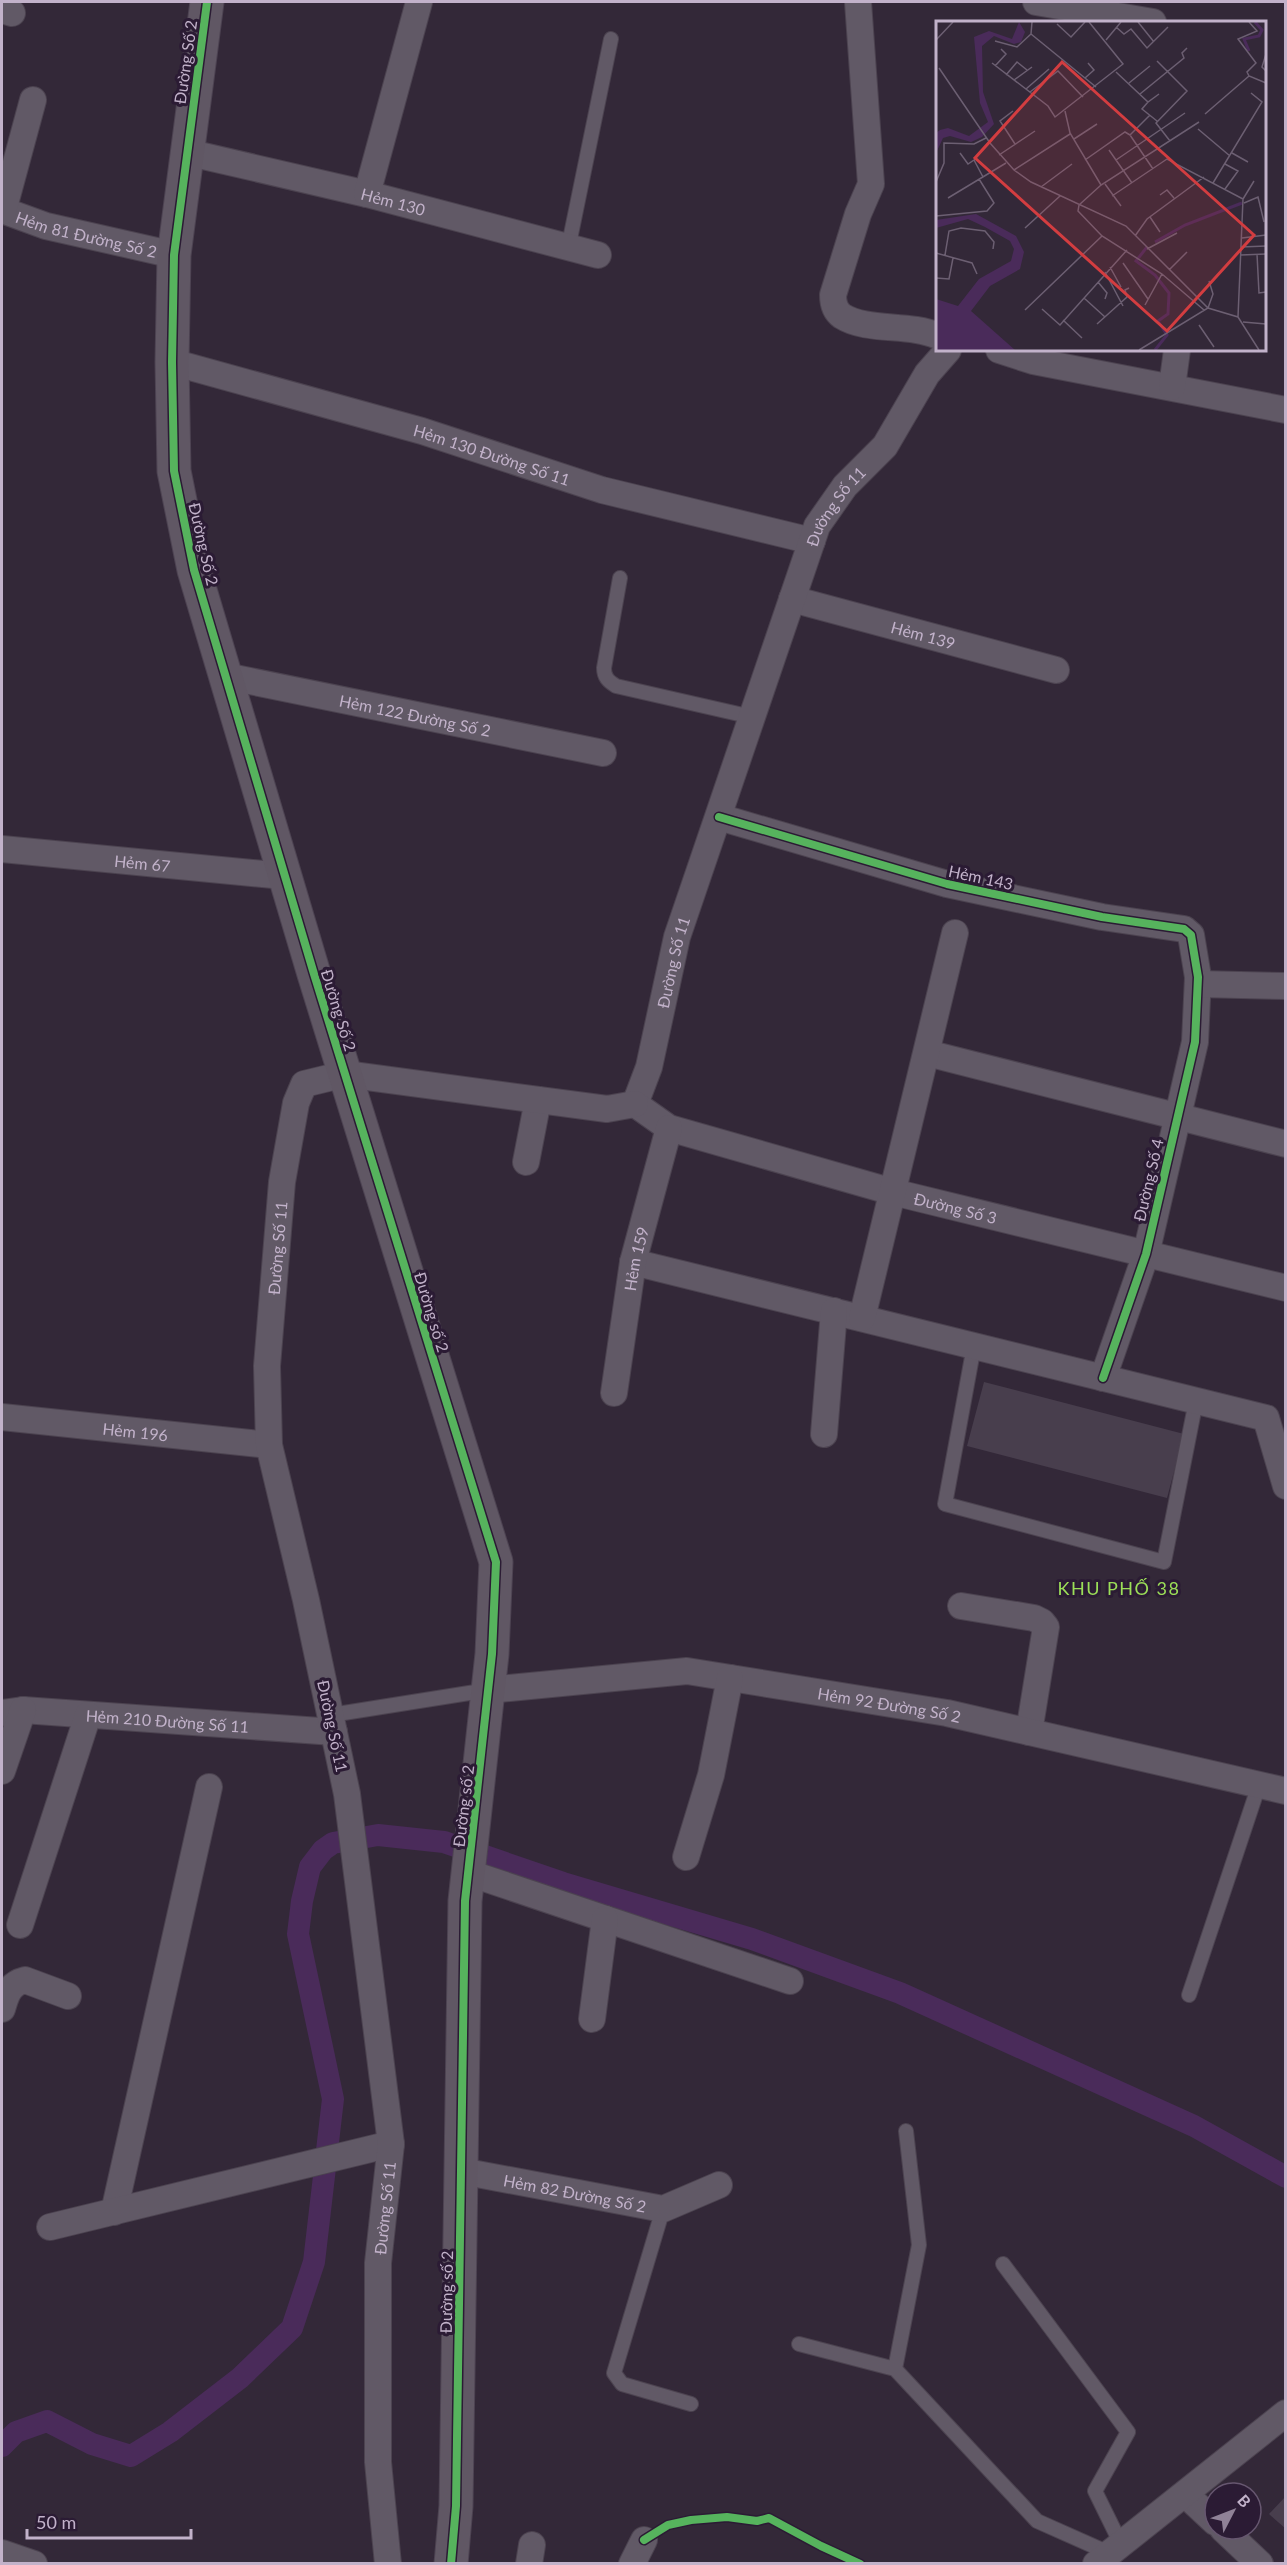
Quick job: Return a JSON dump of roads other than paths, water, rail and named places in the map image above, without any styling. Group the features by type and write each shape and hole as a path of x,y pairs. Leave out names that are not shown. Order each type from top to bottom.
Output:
{"street":[{"name":"Đường Số 2","path":"207,2 174,255 172,362 174,471 194,570 345,1074"},
{"path":"367,194 419,2"},
{"path":"858,2 871,184 858,214 833,295 834,306 840,315 861,322 912,329 936,335"},
{"path":"1036,2 1147,21"},
{"path":"2,211 33,100"},
{"name":"Hẻm 130","path":"186,152 367,194 568,249 598,255"},
{"name":"Hẻm 81 Đường Số 2","path":"2,211 46,226 174,255"},
{"name":"Đường Số 11","path":"388,2564 378,2462 378,2263 391,2144 349,1807 269,1445 267,1366 282,1182 296,1102 304,1084 345,1074 607,1109 635,1104 649,1067 677,937 817,526 845,486 885,447 927,374 947,351"},
{"path":"1006,351 1034,355 1172,387 1286,410"},
{"path":"1172,387 1177,351"},
{"name":"Hẻm 130 Đường Số 11","path":"172,362 422,431 602,490 813,541"},
{"name":"Hẻm 139","path":"792,599 1056,670"},
{"name":"Hẻm 122 Đường Số 2","path":"225,676 603,753"},
{"name":"Hẻm 143","path":"719,817 946,884 1102,917 1184,929 1191,935 1198,984"},
{"name":"Hẻm 67","path":"2,849 284,876"},
{"path":"862,1318 955,933"},
{"path":"1198,984 1286,986"},
{"name":"Đường Số 4","path":"1103,1378 1146,1254 1176,1116 1195,1042 1198,984"},
{"path":"927,1053 1286,1144"},
{"name":"Đường số 2","path":"345,1074 496,1562 488,1690 465,1901 456,2506 452,2564"},
{"path":"526,1162 538,1100"},
{"name":"Đường Số 3","path":"635,1104 669,1128 893,1192 1146,1254 1284,1282"},
{"name":"Hẻm 159","path":"614,1393 633,1262 669,1128"},
{"path":"633,1262 1266,1418 1286,1486"},
{"path":"824,1434 834,1311"},
{"name":"Hẻm 196","path":"2,1417 269,1445"},
{"path":"961,1606 1034,1618 1046,1627 1029,1732"},
{"name":"Hẻm 92 Đường Số 2","path":"488,1690 687,1671 947,1713 1286,1791"},
{"path":"686,1857 711,1775 730,1678"},
{"path":"2,1771 12,1712"},
{"name":"Hẻm 210 Đường Số 11","path":"12,1712 332,1724"},
{"path":"20,1925 88,1715"},
{"path":"114,2212 209,1787"},
{"path":"469,1873 790,1981"},
{"path":"592,2019 605,1919"},
{"path":"2,2009 7,1992 25,1980 68,1996"},
{"path":"50,2227 391,2144"},
{"name":"Hẻm 82 Đường Số 2","path":"461,2171 663,2209 719,2185"},
{"path":"1113,2555 1286,2413"},
{"path":"1185,2494 1203,2511"},
{"path":"632,2564 644,2540"},
{"path":"1236,2541 1260,2564"},
{"path":"2,2553 34,2564"}],"lane":[{"path":"568,249 610,39"},
{"path":"620,578 604,668 608,681 616,686 752,717"},
{"path":"974,1346 945,1504 1164,1562 1196,1401"},
{"path":"332,1724 488,1690"},
{"path":"1189,1995 1259,1785"},
{"path":"895,2369 919,2245 906,2131"},
{"path":"663,2209 614,2373 622,2384 691,2404"},
{"path":"1003,2264 1128,2432 1095,2491 1113,2555"},
{"path":"799,2344 895,2369 1037,2521 1113,2555"}],"waterway":[{"path":"2,2446 16,2432 47,2421 92,2444 131,2456 170,2432 240,2378 292,2328 314,2262 333,2099 298,1934 302,1901 310,1867 323,1850 333,1843 378,1835 444,1842 563,1883 752,1939 900,1993 1194,2126 1286,2177"}],"district":[{"name":"KHU PHỐ 38","path":"1119,1588"}]}
